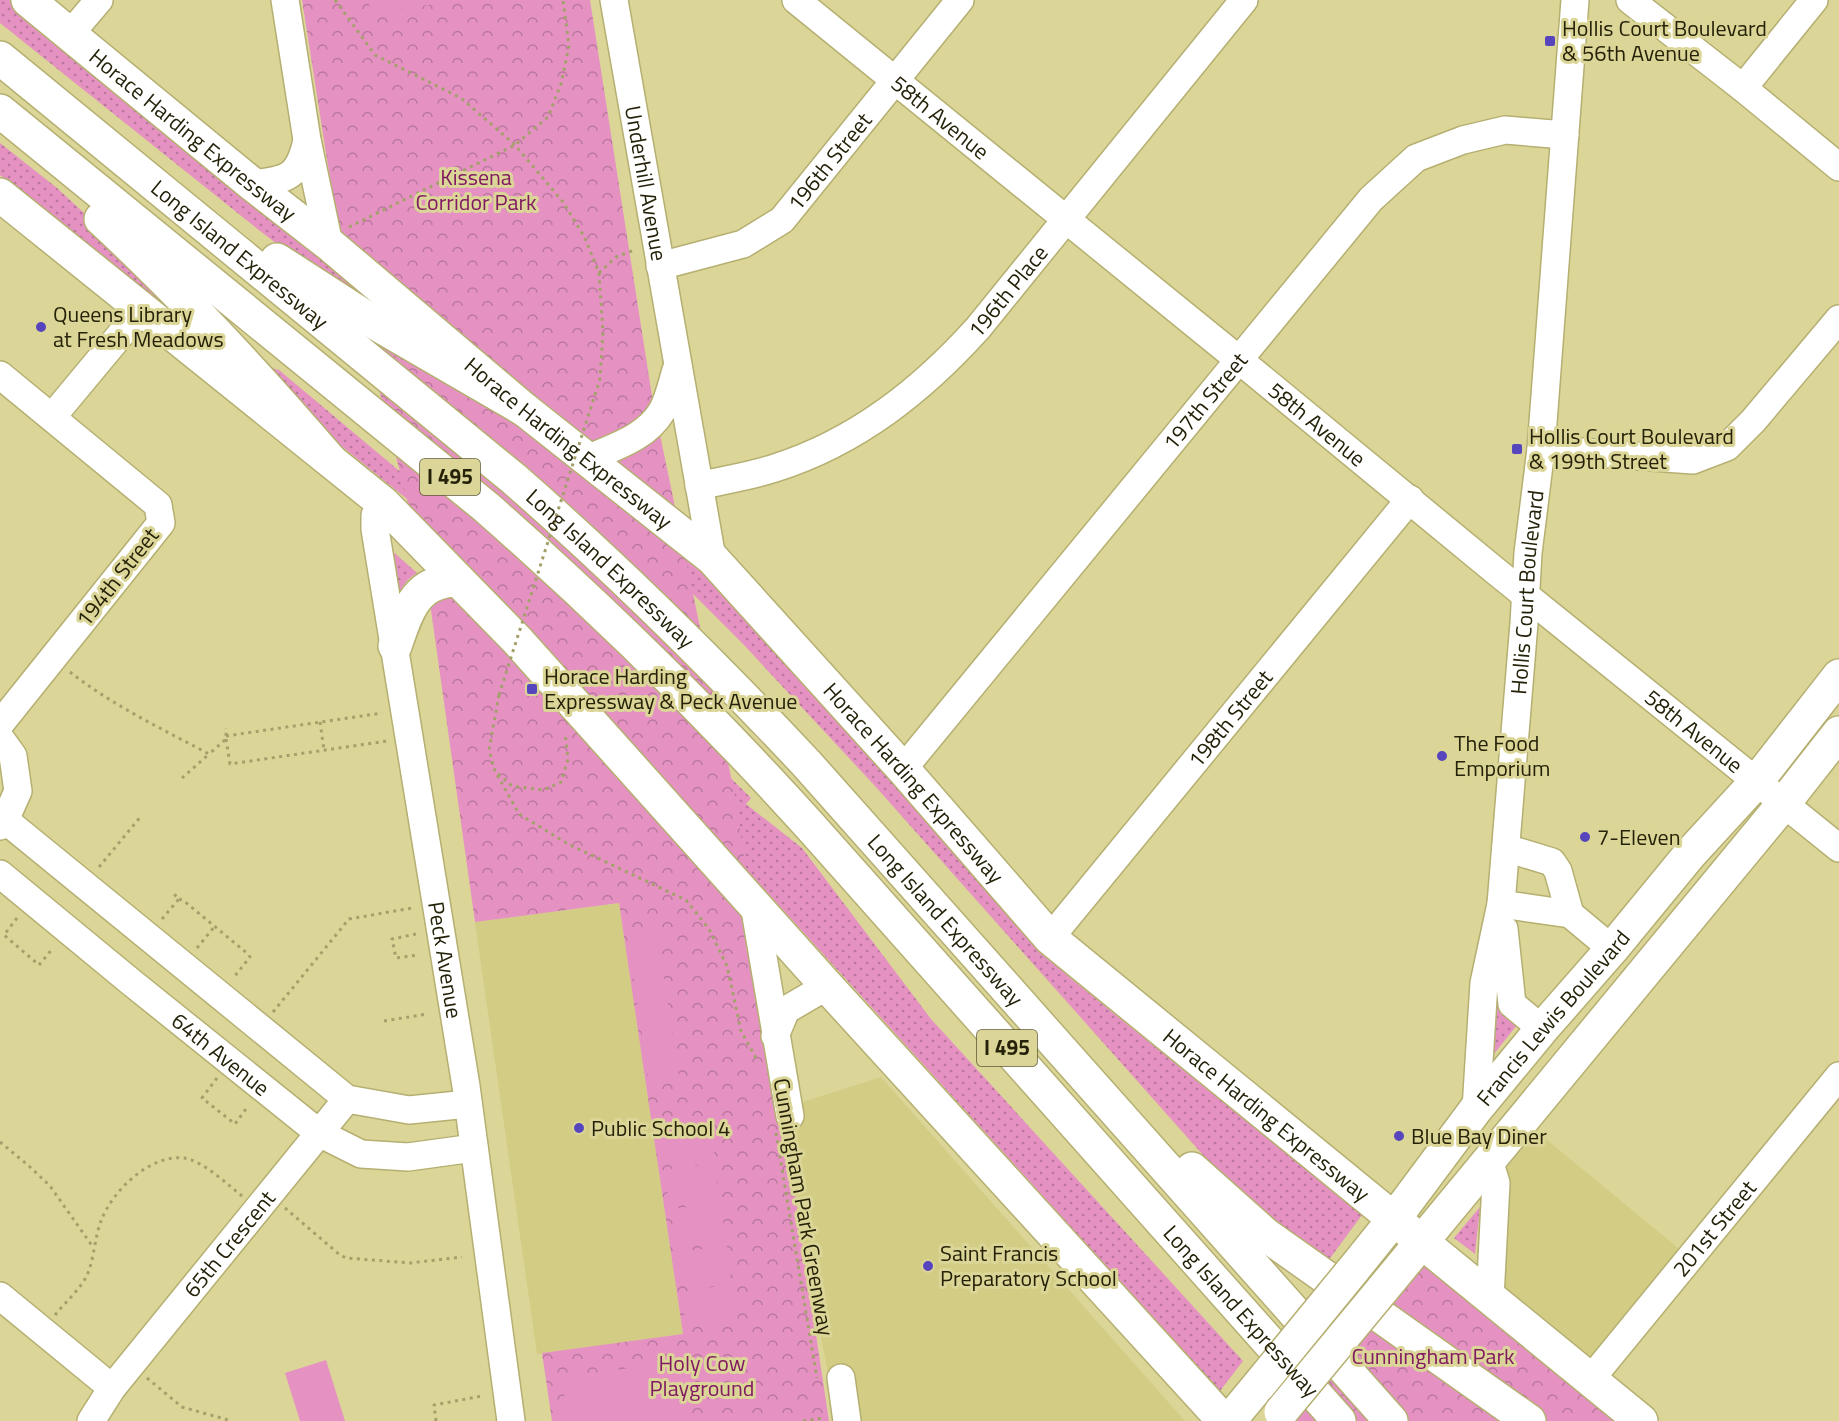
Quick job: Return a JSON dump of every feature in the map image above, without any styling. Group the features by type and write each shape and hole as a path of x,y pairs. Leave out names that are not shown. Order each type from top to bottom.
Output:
{"main road":[{"name":"Horace Harding Expressway","path":"28,0 252,184 335,237 525,410 712,558 903,769 1050,938 1641,1421"},
{"path":"0,58 265,252 387,331 525,410"},
{"name":"Long Island Expressway","path":"0,58 514,479 582,539 671,624 778,733 1391,1421"},
{"name":"Long Island Expressway","path":"0,111 463,488 636,645 774,786 1339,1421"},
{"path":"0,127 133,249 255,375 330,460"},
{"path":"0,195 383,503 517,640 827,986 1226,1421"},
{"path":"395,646 408,608 416,599 435,583 458,580"},
{"name":"Francis Lewis Boulevard","path":"1226,1421 1259,1385 1353,1270 1476,1110 1542,1029 1690,854 1757,781 1839,676"},
{"name":"Francis Lewis Boulevard","path":"1278,1416 1839,733"},
{"path":"982,961 1204,1180 1266,1235 1529,1421"},
{"path":"1152,1211 1316,1421"}],"street":[{"path":"70,34 99,0"},
{"path":"285,0 307,140 335,237"},
{"name":"Underhill Avenue","path":"614,0 712,558"},
{"name":"58th Avenue","path":"796,0 1839,848"},
{"name":"196th Street","path":"658,253 743,244 782,220 960,0"},
{"name":"196th Place","path":"699,486 775,468 844,439 880,417 957,352 1244,0"},
{"name":"Hollis Court Boulevard","path":"1476,1110 1484,984 1501,904 1506,848 1524,623 1524,592 1541,449 1575,0"},
{"path":"1630,0 1839,167"},
{"path":"1743,88 1814,0"},
{"name":"197th Street","path":"903,769 1371,199 1416,158 1462,140 1505,129 1565,135"},
{"path":"252,184 270,182 291,175 301,164 307,140"},
{"path":"52,417 141,310"},
{"path":"1541,449 1693,460 1726,447 1753,421 1839,319"},
{"name":"Underhill Avenue","path":"587,459 634,438 652,424 666,404 678,366"},
{"name":"194th Street","path":"0,375 158,505 161,523 0,724"},
{"name":"198th Street","path":"1050,938 1410,499"},
{"name":"Peck Avenue","path":"383,503 375,515 375,528 468,1104 511,1421"},
{"path":"0,738 13,756 18,791 2,823"},
{"name":"64th Avenue","path":"2,823 156,932 347,1099 409,1110 468,1104"},
{"path":"1506,848 1552,862 1558,871 1570,914"},
{"name":"64th Avenue","path":"0,874 320,1133 361,1154 408,1157 474,1148"},
{"path":"754,904 776,1035 783,1123"},
{"path":"1542,1029 1512,1004 1501,904 1570,914 1612,949"},
{"path":"125,977 156,932"},
{"path":"776,1035 786,1010 827,986"},
{"name":"201st Street","path":"1590,1380 1839,1076"},
{"name":"65th Crescent","path":"91,1421 112,1388 347,1099"},
{"path":"1489,1160 1496,1183 1490,1298"},
{"path":"0,1296 112,1388"},
{"path":"830,1382 832,1420"}],"path":[{"name":"Cunningham Park Greenway","path":"335,0 375,55 461,98 515,145 563,202 585,238 599,273 603,332 600,379 498,695 489,750 495,771 519,814 568,844 686,900 709,928 727,966 741,1031 760,1065"},
{"path":"335,237 515,145 548,117 561,84 569,46 563,0"},
{"path":"599,273 616,257 658,253"},
{"path":"66,669 90,688 209,754"},
{"path":"495,771 512,786 544,790 561,782 568,759 566,733 559,718 574,703"},
{"path":"182,778 226,737 383,712"},
{"path":"320,722 324,750"},
{"path":"225,728 230,764 388,741"},
{"path":"96,871 142,815"},
{"path":"174,894 250,957 231,981"},
{"path":"156,932 179,899"},
{"path":"271,1014 349,919 412,908"},
{"path":"17,918 4,934 39,965 53,948"},
{"path":"195,952 215,926"},
{"path":"416,934 392,939 396,958 418,955"},
{"path":"384,1021 427,1014"},
{"path":"218,1077 202,1098 235,1124 248,1106"},
{"name":"Cunningham Park Greenway","path":"783,1123 830,1382"},
{"path":"0,1142 50,1186 93,1247"},
{"path":"54,1316 85,1278 101,1219 112,1200 132,1178 154,1162 184,1158 194,1162 204,1167 248,1201"},
{"path":"284,1207 340,1255 346,1257 410,1263 462,1257"},
{"path":"145,1377 182,1407 232,1421"},
{"path":"436,1421 434,1405 482,1396"},
{"path":"822,1408 832,1420"},
{"path":"803,1421 832,1420"}],"shaded area":[{"name":"Public School 4","path":"619,903 683,1334 537,1354 475,922"},
{"name":"Saint Francis Preparatory School","path":"881,1077 1185,1421 837,1421 778,1110"},
{"path":"1530,1126 1683,1252 1592,1365 1499,1289 1504,1158"}],"green space":[{"path":"0,0 9,0 203,158 363,294 342,293 260,231 0,23"},
{"name":"Kissena Corridor Park","path":"302,0 590,0 652,396 735,796 829,1421 552,1421 542,1353 683,1334 619,903 475,922 426,575 337,223"},
{"path":"368,0 463,0 371,13"},
{"path":"0,143 57,188 111,238 198,336 0,175"},
{"path":"271,368 279,370 471,531 560,610 751,798 746,804 802,848 931,1019 1243,1361 1220,1391 417,507 309,420 270,378"},
{"path":"437,372 698,562 1069,977 1362,1215 1328,1261 1280,1230 1203,1155 875,786 743,644 659,560"},
{"path":"390,549 417,573 409,578 396,601"},
{"path":"656,926 679,1077 649,1081 626,929"},
{"path":"1496,1005 1517,1025 1490,1059"},
{"path":"708,1122 715,1156 663,1164 658,1130"},
{"path":"714,1163 719,1196 669,1204 664,1170"},
{"path":"721,1203 725,1237 675,1244 671,1209"},
{"path":"1480,1207 1475,1254 1454,1238"},
{"path":"727,1246 731,1278 680,1284 676,1252"},
{"name":"Cunningham Park","path":"1425,1265 1620,1421 1293,1421"},
{"path":"732,1284 738,1318 686,1326 681,1292"},
{"path":"326,1360 345,1421 300,1421 285,1373"},
{"path":"670,1362 678,1421 568,1421 562,1378"}],"place":[{"name":"Hollis Court Boulevard & 56th Avenue","path":"1550,41"},
{"name":"Queens Library at Fresh Meadows","path":"41,327"},
{"name":"Hollis Court Boulevard & 199th Street","path":"1517,449"},
{"name":"Horace Harding Expressway & Peck Avenue","path":"532,689"},
{"name":"The Food Emporium","path":"1442,756"},
{"name":"7-Eleven","path":"1585,837"},
{"name":"Public School 4","path":"579,1128"},
{"name":"Blue Bay Diner","path":"1399,1136"},
{"name":"Saint Francis Preparatory School","path":"928,1266"}],"park label":[{"name":"Holy Cow Playground","path":"702,1376"}]}
